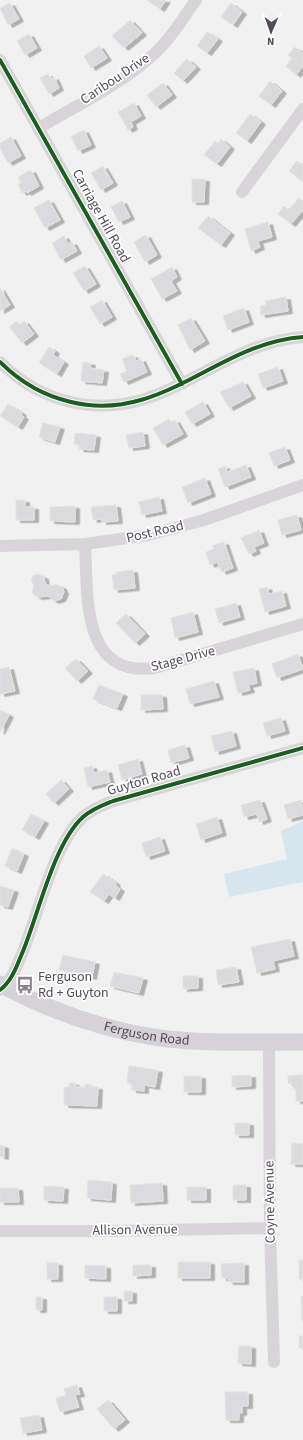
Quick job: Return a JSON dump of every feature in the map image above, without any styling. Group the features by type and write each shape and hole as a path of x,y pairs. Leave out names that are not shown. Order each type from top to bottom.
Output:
{"street":[{"name":"Caribou Drive","path":"39,128 146,61 170,37 196,0"},
{"name":"Carriage Hill Road","path":"0,60 182,384"},
{"path":"242,192 303,109"},
{"path":"0,362 16,376 35,388 65,401 89,406 108,406 135,403 162,394 250,349 278,340 303,337"},
{"name":"Post Road","path":"0,546 85,544 128,539 168,530 230,512 303,485"},
{"name":"Stage Drive","path":"85,544 89,615 92,631 104,652 114,661 125,667 137,669 155,668 303,624"},
{"name":"Guyton Road","path":"2,987 13,974 30,936 63,845 74,827 88,813 113,801 303,748"},
{"name":"Ferguson Road","path":"2,987 82,1020 132,1033 180,1040 303,1042"},
{"name":"Coyne Avenue","path":"269,1042 270,1228 274,1362"},
{"name":"Allison Avenue","path":"0,1231 111,1231 270,1228"}],"shaded area":[{"path":"303,821 303,882 229,897 224,874 287,859 281,831"}],"building":[{"path":"147,0 166,0 160,9"},
{"path":"10,3 19,19 8,25 0,8"},
{"path":"231,3 242,12 233,25 221,17"},
{"path":"130,20 142,33 124,48 112,36"},
{"path":"207,32 218,39 207,53 197,46"},
{"path":"29,34 37,48 25,55 17,41"},
{"path":"99,46 107,58 91,68 84,56"},
{"path":"295,47 303,53 303,66 296,75 286,66 292,58 288,55"},
{"path":"187,59 196,67 183,81 174,73"},
{"path":"48,74 51,79 54,77 59,88 49,94 40,78"},
{"path":"270,81 282,91 271,105 259,96"},
{"path":"163,83 172,95 156,107 147,95"},
{"path":"134,103 141,116 131,122 133,127 128,130 118,112"},
{"path":"250,114 261,122 247,141 236,133"},
{"path":"84,130 91,145 78,151 71,136"},
{"path":"11,137 21,156 8,163 0,148 0,143"},
{"path":"221,139 230,147 217,164 204,155 215,141 218,143"},
{"path":"297,161 302,165 303,163 303,182 289,171"},
{"path":"103,166 113,183 101,190 91,173"},
{"path":"31,170 39,186 27,193 26,191 22,193 18,184 21,183 18,177"},
{"path":"192,179 205,179 204,202 192,202"},
{"path":"299,198 303,201 303,210 291,224 278,214 284,206 288,210"},
{"path":"49,200 60,220 45,228 34,208"},
{"path":"122,201 130,217 119,222 111,207"},
{"path":"208,216 230,233 221,245 198,228"},
{"path":"268,222 272,237 258,241 260,247 251,251 245,229"},
{"path":"146,235 157,255 145,262 134,242"},
{"path":"64,236 68,244 72,242 77,251 61,260 52,243"},
{"path":"85,266 96,284 84,291 73,273"},
{"path":"172,267 177,277 171,281 177,291 162,299 151,279"},
{"path":"0,288 10,305 0,311"},
{"path":"286,297 288,311 261,315 260,306 266,305 265,301"},
{"path":"102,300 112,317 100,324 90,307"},
{"path":"244,308 249,322 228,330 223,316"},
{"path":"191,318 205,341 190,350 178,325"},
{"path":"17,321 20,325 24,321 34,334 22,343 9,327"},
{"path":"49,347 55,351 53,355 64,362 57,374 39,363"},
{"path":"133,355 136,361 141,359 147,372 124,382 120,374 127,371 122,359"},
{"path":"83,362 91,363 90,368 104,370 102,383 81,381"},
{"path":"278,367 283,381 263,388 258,374"},
{"path":"243,382 251,396 229,408 220,392"},
{"path":"203,402 210,414 192,424 185,412"},
{"path":"8,404 22,413 21,415 24,417 18,427 0,416"},
{"path":"169,419 171,423 175,420 183,434 163,445 153,428"},
{"path":"43,423 60,427 55,442 39,437"},
{"path":"143,432 145,446 129,448 126,435"},
{"path":"75,433 96,435 94,450 79,449 80,445 74,444"},
{"path":"285,447 290,460 274,466 269,453"},
{"path":"246,465 251,477 225,487 218,469 225,466 227,472"},
{"path":"205,478 211,494 188,503 182,487"},
{"path":"159,497 162,511 142,515 139,502"},
{"path":"16,500 25,500 25,507 34,507 34,520 16,520"},
{"path":"116,505 118,521 102,522 102,519 93,520 91,507"},
{"path":"75,506 75,522 50,521 50,507"},
{"path":"297,515 301,530 282,535 278,520"},
{"path":"259,530 264,543 254,547 256,551 249,554 241,538"},
{"path":"224,542 233,568 222,572 217,562 210,565 206,552 214,549 212,546"},
{"path":"133,570 135,588 114,590 112,575 116,574 116,572"},
{"path":"38,574 44,577 45,583 50,586 56,584 62,587 64,592 61,599 54,601 48,596 38,597 34,595 32,592 34,586 31,580 33,576"},
{"path":"267,587 269,594 282,591 286,606 265,612 259,589"},
{"path":"236,603 240,617 219,623 215,609"},
{"path":"193,612 198,632 175,638 171,618"},
{"path":"126,614 145,634 135,643 116,623"},
{"path":"298,654 303,669 277,678 272,664"},
{"path":"76,659 88,671 77,681 65,668"},
{"path":"9,667 15,691 0,694 0,669"},
{"path":"254,668 257,683 248,685 250,690 238,693 233,672"},
{"path":"214,681 219,697 190,704 186,689"},
{"path":"99,685 123,694 117,708 93,699"},
{"path":"141,695 162,695 163,709 141,710"},
{"path":"0,710 9,715 0,732"},
{"path":"281,718 285,731 267,736 263,723"},
{"path":"232,731 236,746 215,752 211,736"},
{"path":"185,745 189,758 171,763 168,750"},
{"path":"138,759 142,774 122,780 118,765"},
{"path":"92,766 94,773 107,770 110,782 88,787 84,768"},
{"path":"61,780 69,789 54,803 46,794"},
{"path":"260,800 267,819 259,822 257,814 244,817 241,805"},
{"path":"301,800 303,815 288,819 284,805"},
{"path":"31,814 44,821 35,837 22,830"},
{"path":"217,817 222,833 201,840 196,824"},
{"path":"160,837 165,851 146,857 142,843"},
{"path":"12,848 24,854 17,871 5,866"},
{"path":"103,874 116,883 115,885 120,889 115,898 109,894 104,901 90,892"},
{"path":"0,886 14,890 8,907 0,905"},
{"path":"290,939 294,956 273,961 275,969 257,973 251,947"},
{"path":"63,955 95,962 92,977 59,970"},
{"path":"236,967 239,982 218,985 216,970"},
{"path":"114,972 143,978 139,993 110,986"},
{"path":"183,976 198,976 198,988 183,989"},
{"path":"129,1066 158,1070 155,1087 144,1085 144,1091 132,1090 132,1083 127,1083"},
{"path":"251,1075 251,1086 232,1087 232,1076"},
{"path":"303,1075 303,1101 296,1101 296,1089 293,1088 294,1083 288,1083 288,1076"},
{"path":"184,1076 201,1076 201,1092 184,1092"},
{"path":"69,1083 75,1083 75,1087 85,1087 85,1084 89,1084 89,1087 98,1087 97,1106 64,1105 64,1087 69,1087"},
{"path":"235,1123 249,1123 249,1135 235,1135"},
{"path":"292,1143 303,1144 303,1164 291,1164"},
{"path":"0,1145 4,1146 4,1157 0,1156"},
{"path":"88,1180 112,1182 111,1200 87,1198"},
{"path":"162,1183 163,1201 131,1203 130,1185"},
{"path":"233,1185 246,1185 246,1200 233,1200"},
{"path":"44,1186 64,1187 63,1201 44,1200"},
{"path":"187,1187 206,1187 206,1200 187,1200"},
{"path":"0,1188 18,1188 19,1202 0,1202"},
{"path":"299,1260 303,1260 303,1279 299,1279"},
{"path":"178,1262 210,1262 210,1278 178,1278"},
{"path":"47,1263 58,1263 58,1279 47,1279"},
{"path":"244,1263 244,1282 229,1282 228,1278 222,1278 221,1264"},
{"path":"85,1265 106,1266 106,1279 85,1278"},
{"path":"133,1265 151,1265 151,1275 133,1276"},
{"path":"124,1291 132,1291 132,1301 124,1301"},
{"path":"301,1296 303,1296 303,1321 302,1321"},
{"path":"36,1297 42,1297 42,1310 36,1310"},
{"path":"104,1297 117,1297 117,1311 104,1311"},
{"path":"299,1336 303,1336 303,1348 299,1348"},
{"path":"239,1346 251,1346 251,1364 238,1363"},
{"path":"77,1385 80,1394 75,1395 79,1407 60,1412 56,1398 66,1395 64,1389"},
{"path":"225,1392 248,1392 248,1406 242,1406 242,1413 239,1413 239,1420 226,1420"},
{"path":"108,1400 125,1420 114,1429 97,1409"},
{"path":"39,1415 42,1430 23,1433 20,1418"}],"cycle path":[{"path":"0,60 182,384"},
{"path":"0,362 7,369 32,387 51,396 71,402 104,406 134,402 162,393 243,353 272,342 303,337"},
{"path":"0,990 10,979 17,965 47,882 63,845 72,829 86,814 113,801 303,748"}],"place":[{"name":"Ferguson Rd + Guyton","path":"25,985"}]}
